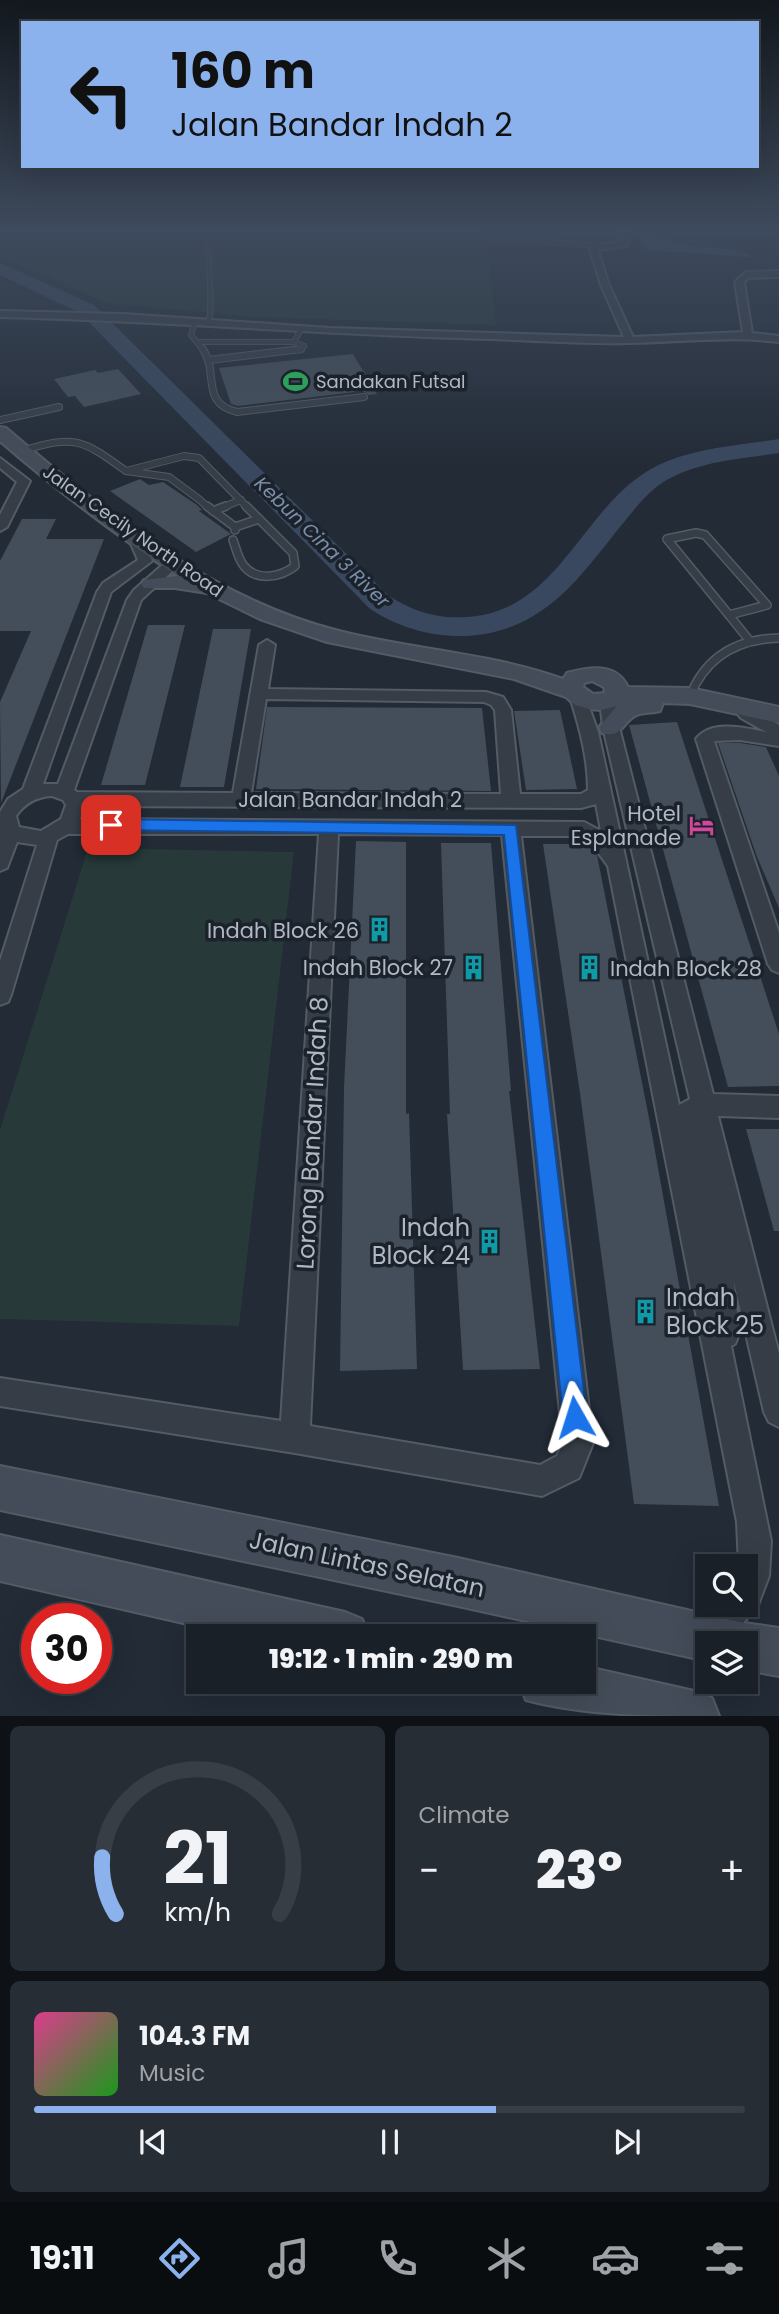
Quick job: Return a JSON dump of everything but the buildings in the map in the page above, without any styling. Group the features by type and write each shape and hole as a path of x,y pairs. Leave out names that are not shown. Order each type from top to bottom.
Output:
{"main road":[{"name":"Jalan Cecily North Road","path":"0,432 79,497 135,537 156,573 216,592 271,617 339,638 520,673 575,689 593,703 613,693"},
{"path":"156,573 216,592"},
{"path":"613,693 687,696 731,703 779,716"},
{"path":"611,727 629,708 638,705 731,703"},
{"name":"Jalan Lintas Selatan","path":"0,1488 458,1582 720,1631"},
{"path":"0,1558 292,1624"},
{"name":"Jalan Lintas Selatan","path":"758,1644 779,1652"},
{"path":"595,1694 681,1714"}],"street":[{"path":"615,308 630,340"},
{"path":"743,308 748,335"},
{"path":"0,314 123,317 301,329 630,340 748,335 779,339"},
{"path":"0,462 24,481 0,527"},
{"path":"135,537 156,573"},
{"path":"0,863 10,809 27,795 104,592 108,586 156,573"},
{"path":"0,995 57,832 75,813 68,795 134,600 156,573"},
{"path":"240,798 267,645"},
{"path":"575,689 590,732 758,1554"},
{"path":"613,693 611,727 779,1412"},
{"path":"260,694 486,697 497,701 503,710 511,800"},
{"path":"731,703 747,716 771,726 779,739"},
{"path":"779,739 720,732 710,734 705,739 779,964"},
{"path":"597,766 597,792 592,798 581,802 583,830 597,836 607,847 620,877"},
{"path":"0,798 53,789 68,795"},
{"name":"Jalan Bandar Indah 2","path":"68,795 116,801 240,798 581,802"},
{"name":"Jalan Bandar Indah 2","path":"57,832 111,825 583,830"},
{"path":"6,826 27,839 57,832"},
{"name":"Lorong Bandar Indah 8","path":"295,1438 329,827"},
{"path":"0,1392 295,1438 542,1481 568,1467 578,1443 511,830"},
{"path":"722,1370 725,1334 722,1291 685,1114 691,1108 704,1106 779,1107"}],"lane":[{"path":"209,322 212,308"},
{"path":"195,321 191,335 209,360 212,391 219,405 226,411 237,412 364,397"},
{"path":"294,342 301,329"},
{"path":"197,342 294,342 304,346 301,350 209,360"},
{"path":"0,420 59,407"},
{"path":"22,451 54,440 80,440 126,471 169,477 235,529 259,519"},
{"path":"126,471 178,457 195,456 293,553 296,561 292,569 275,576 251,571 244,565 233,540"},
{"path":"213,511 241,500"},
{"path":"728,615 767,605 705,535 696,533 669,537 667,539 728,615 749,640"},
{"path":"687,696 716,656 738,642 779,638"}],"shaded area":[{"path":"160,308 494,308 496,325 255,317"},
{"path":"88,848 294,852 239,1326 0,1319 0,1130"}],"waterway":[{"name":"Kebun Cina 3 River","path":"85,308 379,602 405,617 434,625 482,626 507,619 529,608 566,575 635,492 657,476 708,457 779,446"}],"place":[{"name":"Sandakan Futsal","path":"296,381"},
{"name":"Hotel Esplanade","path":"701,825"},
{"name":"Indah Block 26","path":"379,930"},
{"name":"Indah Block 27","path":"473,967"},
{"name":"Indah Block 28","path":"590,968"},
{"name":"Indah Block 24","path":"490,1241"},
{"name":"Indah Block 25","path":"646,1311"}],"route":[{"path":"111,825 511,830 575,1417"}]}
